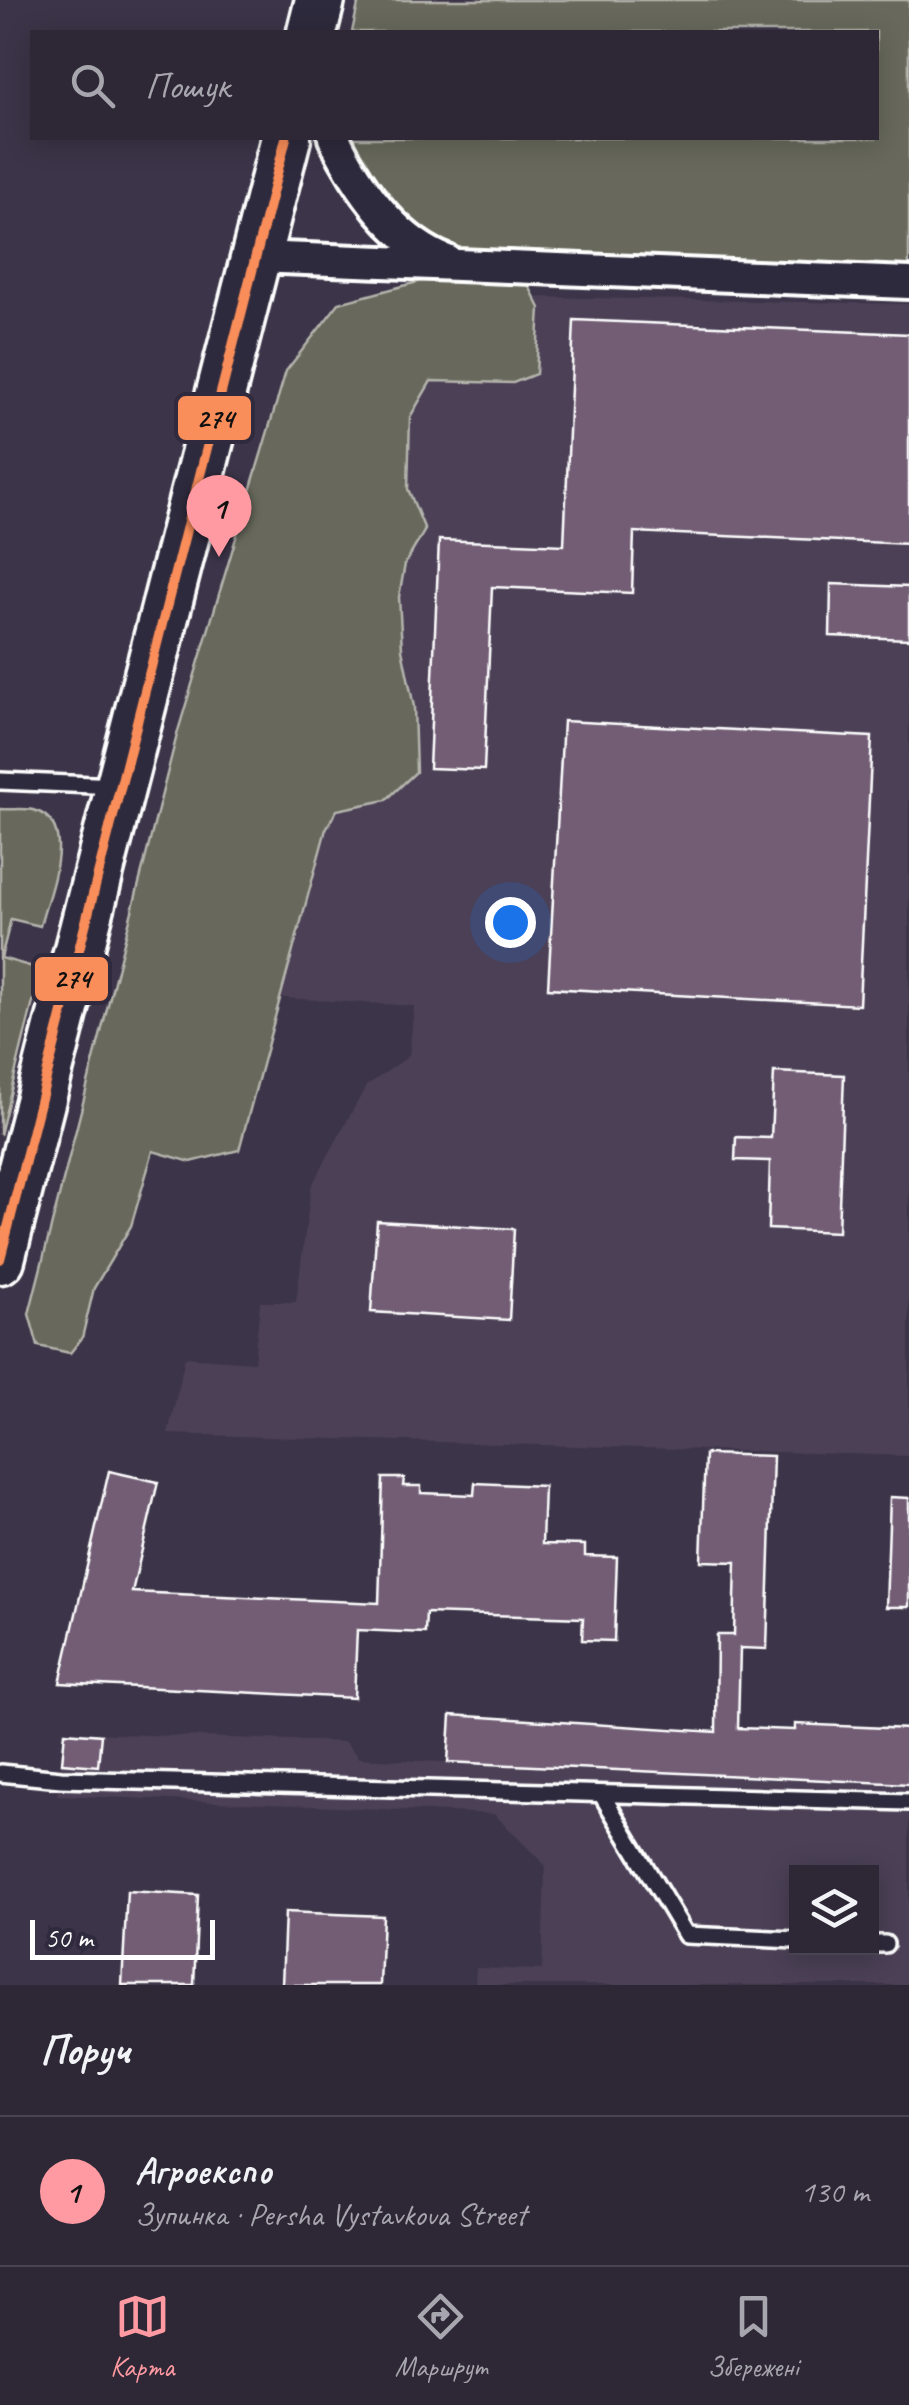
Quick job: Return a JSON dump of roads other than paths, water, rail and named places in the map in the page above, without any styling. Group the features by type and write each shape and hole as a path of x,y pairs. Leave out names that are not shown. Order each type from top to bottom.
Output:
{"main road":[{"path":"312,30 320,0"},
{"path":"0,1259 285,140"}],"street":[{"path":"335,140 349,169 387,218 422,248 459,266"},
{"path":"256,257 909,283"}],"lane":[{"path":"0,781 120,786"},
{"path":"0,1774 60,1779 909,1802"},
{"path":"602,1795 686,1935 789,1940"}],"place":[{"name":"Агроекспо","path":"219,557"}]}
